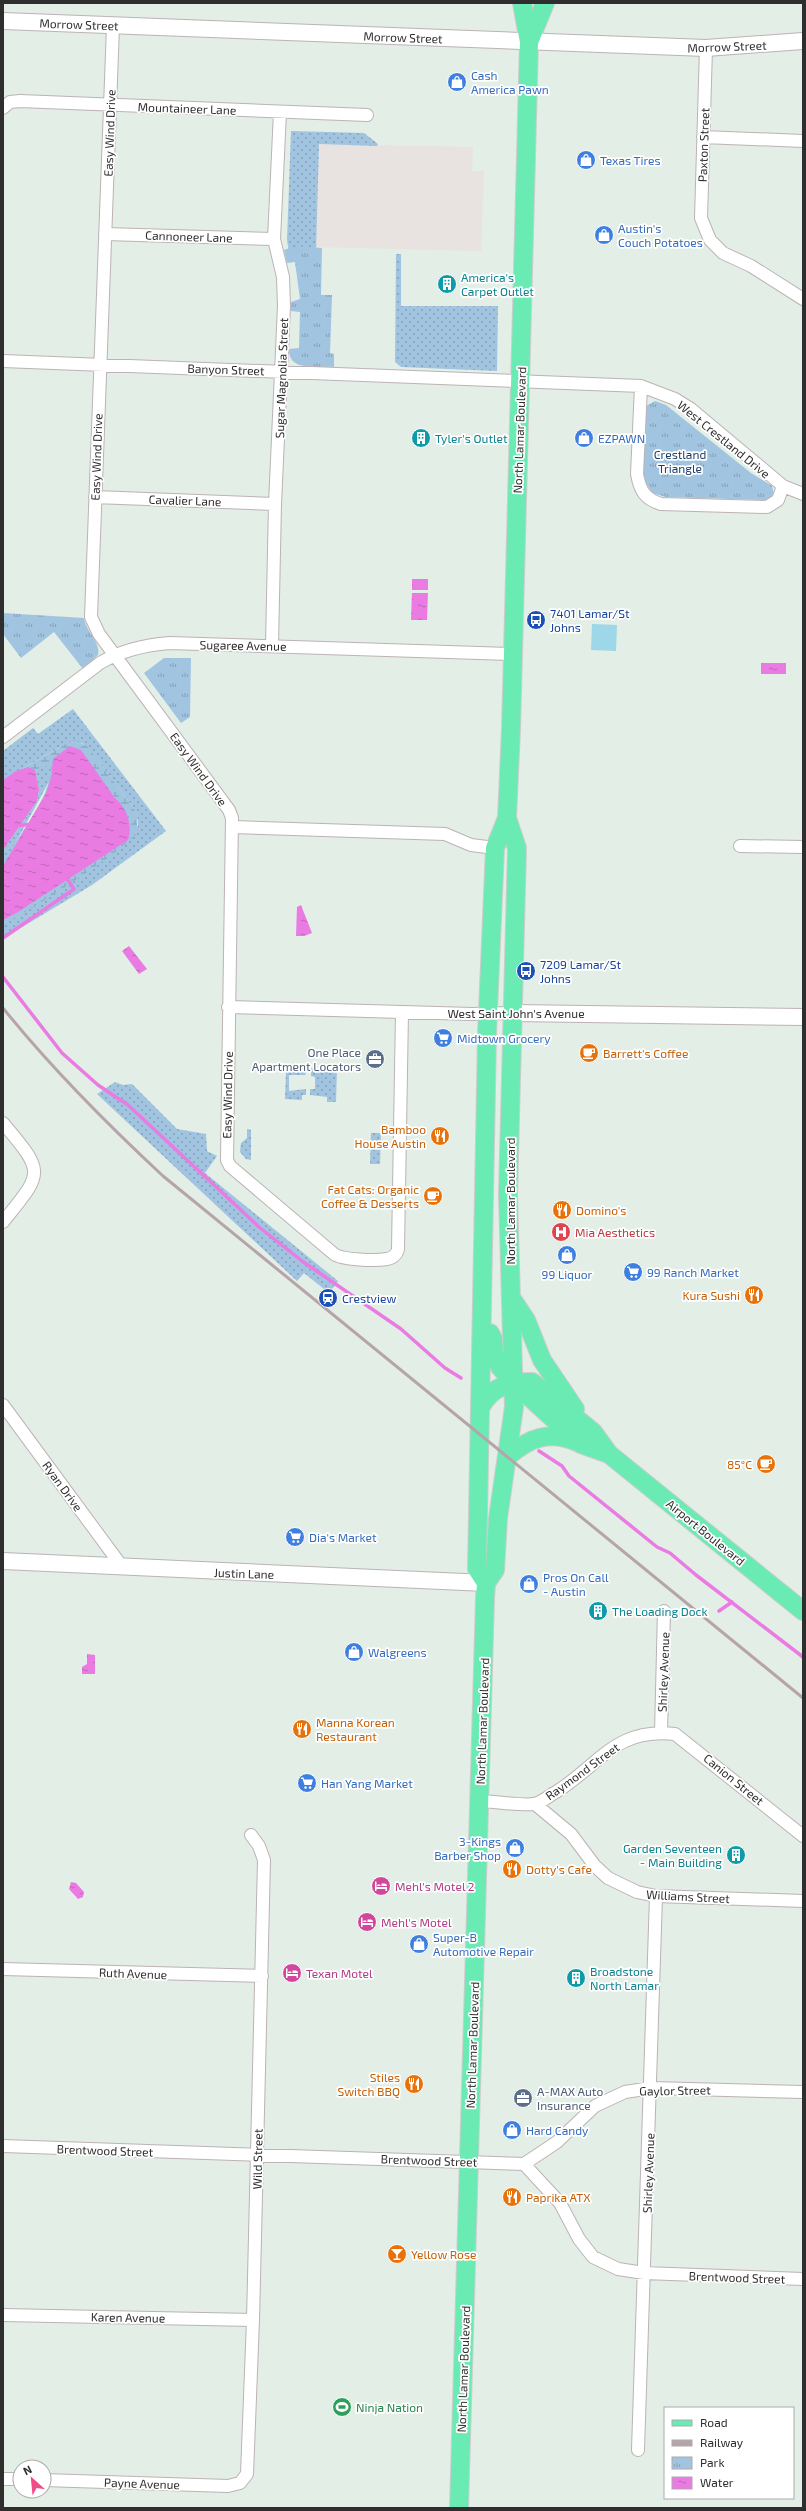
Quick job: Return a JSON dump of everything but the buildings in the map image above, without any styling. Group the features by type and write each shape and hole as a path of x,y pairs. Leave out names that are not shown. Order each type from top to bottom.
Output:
{"main road":[{"name":"North Lamar Boulevard","path":"486,1582 477,1569 480,1408 494,848 507,818 513,654 530,42 522,3"},
{"name":"North Lamar Boulevard","path":"530,42 545,3"},
{"name":"North Lamar Boulevard","path":"459,2508 486,1582 495,1570 498,1518 514,1407 508,1194 518,848 507,818"},
{"path":"512,1299 526,1320 536,1348 549,1373 587,1438"},
{"name":"Airport Boulevard","path":"482,1323 493,1339 494,1354 500,1367 513,1382 609,1454 803,1611"},
{"path":"480,1408 490,1393 513,1382"},
{"path":"507,1457 528,1441 544,1436 587,1438"}],"street":[{"name":"Morrow Street","path":"3,21 706,48 803,41"},
{"name":"Easy Wind Drive","path":"113,26 111,105 99,365 91,617 99,634 114,655 229,810 233,827 228,1007 226,1151 228,1163 337,1256 342,1258 379,1259 392,1257 398,1249 402,1012"},
{"name":"Paxton Street","path":"706,48 701,218 710,240 723,253 751,266 803,299"},
{"name":"Mountaineer Lane","path":"5,106 20,101 367,115"},
{"name":"Sugar Magnolia Street","path":"272,646 275,504 284,289 274,239 280,112"},
{"path":"703,137 803,141"},
{"name":"Cannoneer Lane","path":"105,234 274,239"},
{"name":"Banyon Street","path":"3,360 520,381"},
{"name":"West Crestland Drive","path":"520,381 641,386 661,392 690,410 783,486 803,494"},
{"path":"641,386 637,474 639,486 647,498 661,504 767,507 778,500 783,486"},
{"name":"Cavalier Lane","path":"95,497 275,504"},
{"name":"Sugaree Avenue","path":"3,737 100,663 114,655 142,647 170,643 513,654"},
{"path":"233,827 446,834 471,845 494,848"},
{"path":"740,846 803,847"},
{"name":"West Saint John's Avenue","path":"228,1007 489,1014 514,1013 803,1017"},
{"path":"3,1123 28,1154 35,1169 33,1184 3,1222"},
{"name":"Ryan Drive","path":"3,1405 122,1568"},
{"name":"Justin Lane","path":"3,1561 122,1568 486,1582"},
{"name":"Shirley Avenue","path":"661,1732 664,1611"},
{"name":"Raymond Street","path":"479,1801 535,1804 566,1785 595,1760 623,1741 642,1735 661,1732"},
{"name":"Canion Street","path":"661,1732 676,1734 685,1739 803,1836"},
{"name":"Williams Street","path":"535,1804 571,1834 595,1866 608,1878 637,1892 656,1896 803,1901"},
{"name":"Wild Street","path":"240,2483 246,2474 253,2320 264,1860 259,1846 251,1835"},
{"name":"Shirley Avenue","path":"638,2450 651,2088 656,1896"},
{"name":"Ruth Avenue","path":"3,1969 262,1976"},
{"name":"Gaylor Street","path":"524,2164 557,2142 595,2106 625,2092 651,2088 803,2092"},
{"name":"Brentwood Street","path":"3,2146 524,2164 560,2203 579,2239 593,2257 618,2269 644,2273 803,2279"},
{"name":"Karen Avenue","path":"3,2315 253,2320"},
{"name":"Payne Avenue","path":"52,2480 228,2486 240,2483"}],"shaded area":[{"path":"319,144 473,147 472,171 484,171 481,251 316,247"},
{"path":"592,624 617,625 616,651 591,650"}],"green space":[{"path":"291,131 364,133 378,144 377,146 319,144 316,252 289,253 287,240"},
{"path":"295,246 322,248 321,295 332,295 330,353 334,354 334,367 312,367 299,365 293,361 290,356 289,349 299,348 300,312 291,311 291,302 300,299 295,262 287,263 284,250"},
{"path":"396,254 401,254 401,306 498,306 497,371 401,367 395,362"},
{"name":"Crestland Triangle","path":"655,401 666,405 751,473 772,486 774,494 767,500 666,497 652,493 644,479 644,410 646,406"},
{"path":"3,613 84,618 87,628 97,646 98,655 83,669 54,632 21,658 3,634"},
{"path":"164,658 191,658 190,717 181,723 144,673"},
{"path":"73,709 166,831 92,885 14,932 3,936 3,923 72,882 138,826 137,814 134,808 93,754 82,743 60,747 3,780 3,751 33,728 38,734"},
{"path":"75,740 88,747 134,808 137,814 137,833 115,852 73,882 13,919 3,923 3,911 115,798 111,793 3,866 16,842 40,805 50,779 51,765 35,770 39,789 37,801 3,850 3,780"},
{"path":"46,765 51,765 51,778 3,866 3,850 37,801 39,789 35,770"},
{"path":"311,1068 337,1069 336,1102 327,1102 327,1097 310,1095 310,1089 315,1089 315,1077 311,1076"},
{"path":"286,1072 306,1072 305,1075 289,1075 289,1091 306,1089 306,1095 302,1095 302,1100 285,1099"},
{"path":"115,1082 123,1085 132,1084 177,1129 206,1134 207,1151 217,1156 205,1173 338,1281 329,1293 304,1273 297,1281 97,1094"},
{"path":"247,1129 251,1130 251,1160 246,1159 240,1152 241,1143 247,1138"},
{"path":"371,1133 381,1133 380,1164 370,1164"}],"water":[{"path":"412,579 428,579 428,590 412,590"},
{"path":"412,593 428,593 427,620 411,620"},
{"path":"761,663 786,663 786,674 761,674"},
{"path":"70,746 81,750 123,807 128,817 130,829 128,840 18,912 3,920 3,866 46,793 51,778 53,759"},
{"path":"28,767 35,770 39,789 37,801 3,850 3,780 16,771"},
{"path":"301,905 312,933 304,936 296,936 297,907"},
{"path":"129,946 147,969 139,974 122,951"},
{"path":"87,1654 95,1655 95,1674 82,1674 82,1667 87,1664"},
{"path":"71,1882 76,1883 84,1892 83,1897 78,1899 69,1889"}],"waterway":[{"path":"16,826 32,824"},
{"path":"3,938 74,889 65,876"},
{"path":"3,977 62,1053 98,1085 128,1105 259,1227 302,1261 401,1329 445,1368 461,1378"},
{"path":"539,1451 562,1466 569,1476 657,1547 670,1553 696,1575 803,1657"},
{"path":"719,1611 732,1602"}],"railway":[{"path":"3,1008 41,1053 80,1095 163,1176 803,1698"}],"place":[{"name":"Cash America Pawn","path":"457,82"},
{"name":"Texas Tires","path":"586,160"},
{"name":"Austin's Couch Potatoes","path":"604,235"},
{"name":"America's Carpet Outlet","path":"447,284"},
{"name":"Tyler's Outlet","path":"421,438"},
{"name":"EZPAWN","path":"584,438"},
{"name":"7401 Lamar/St Johns","path":"536,620"},
{"name":"7209 Lamar/St Johns","path":"526,971"},
{"name":"Midtown Grocery","path":"443,1038"},
{"name":"Barrett's Coffee","path":"589,1053"},
{"name":"One Place Apartment Locators","path":"375,1059"},
{"name":"Bamboo House Austin","path":"440,1136"},
{"name":"Fat Cats: Organic Coffee & Desserts","path":"433,1196"},
{"name":"Domino's","path":"562,1210"},
{"name":"Mia Aesthetics","path":"561,1232"},
{"name":"99 Liquor","path":"567,1255"},
{"name":"99 Ranch Market","path":"633,1272"},
{"name":"Kura Sushi","path":"754,1295"},
{"name":"Crestview","path":"328,1298"},
{"name":"85°C","path":"766,1464"},
{"name":"Dia's Market","path":"295,1537"},
{"name":"Pros On Call - Austin","path":"529,1584"},
{"name":"The Loading Dock","path":"598,1611"},
{"name":"Walgreens","path":"354,1652"},
{"name":"Manna Korean Restaurant","path":"302,1729"},
{"name":"Han Yang Market","path":"307,1783"},
{"name":"3-Kings Barber Shop","path":"515,1848"},
{"name":"Garden Seventeen - Main Building","path":"736,1855"},
{"name":"Dotty's Cafe","path":"512,1869"},
{"name":"Mehl's Motel 2","path":"381,1886"},
{"name":"Mehl's Motel","path":"367,1922"},
{"name":"Super-B Automotive Repair","path":"419,1944"},
{"name":"Texan Motel","path":"292,1973"},
{"name":"Broadstone North Lamar","path":"576,1978"},
{"name":"Stiles Switch BBQ","path":"414,2084"},
{"name":"A-MAX Auto Insurance","path":"523,2098"},
{"name":"Hard Candy","path":"512,2130"},
{"name":"Paprika ATX","path":"512,2197"},
{"name":"Yellow Rose","path":"397,2254"},
{"name":"Ninja Nation","path":"342,2407"}]}
